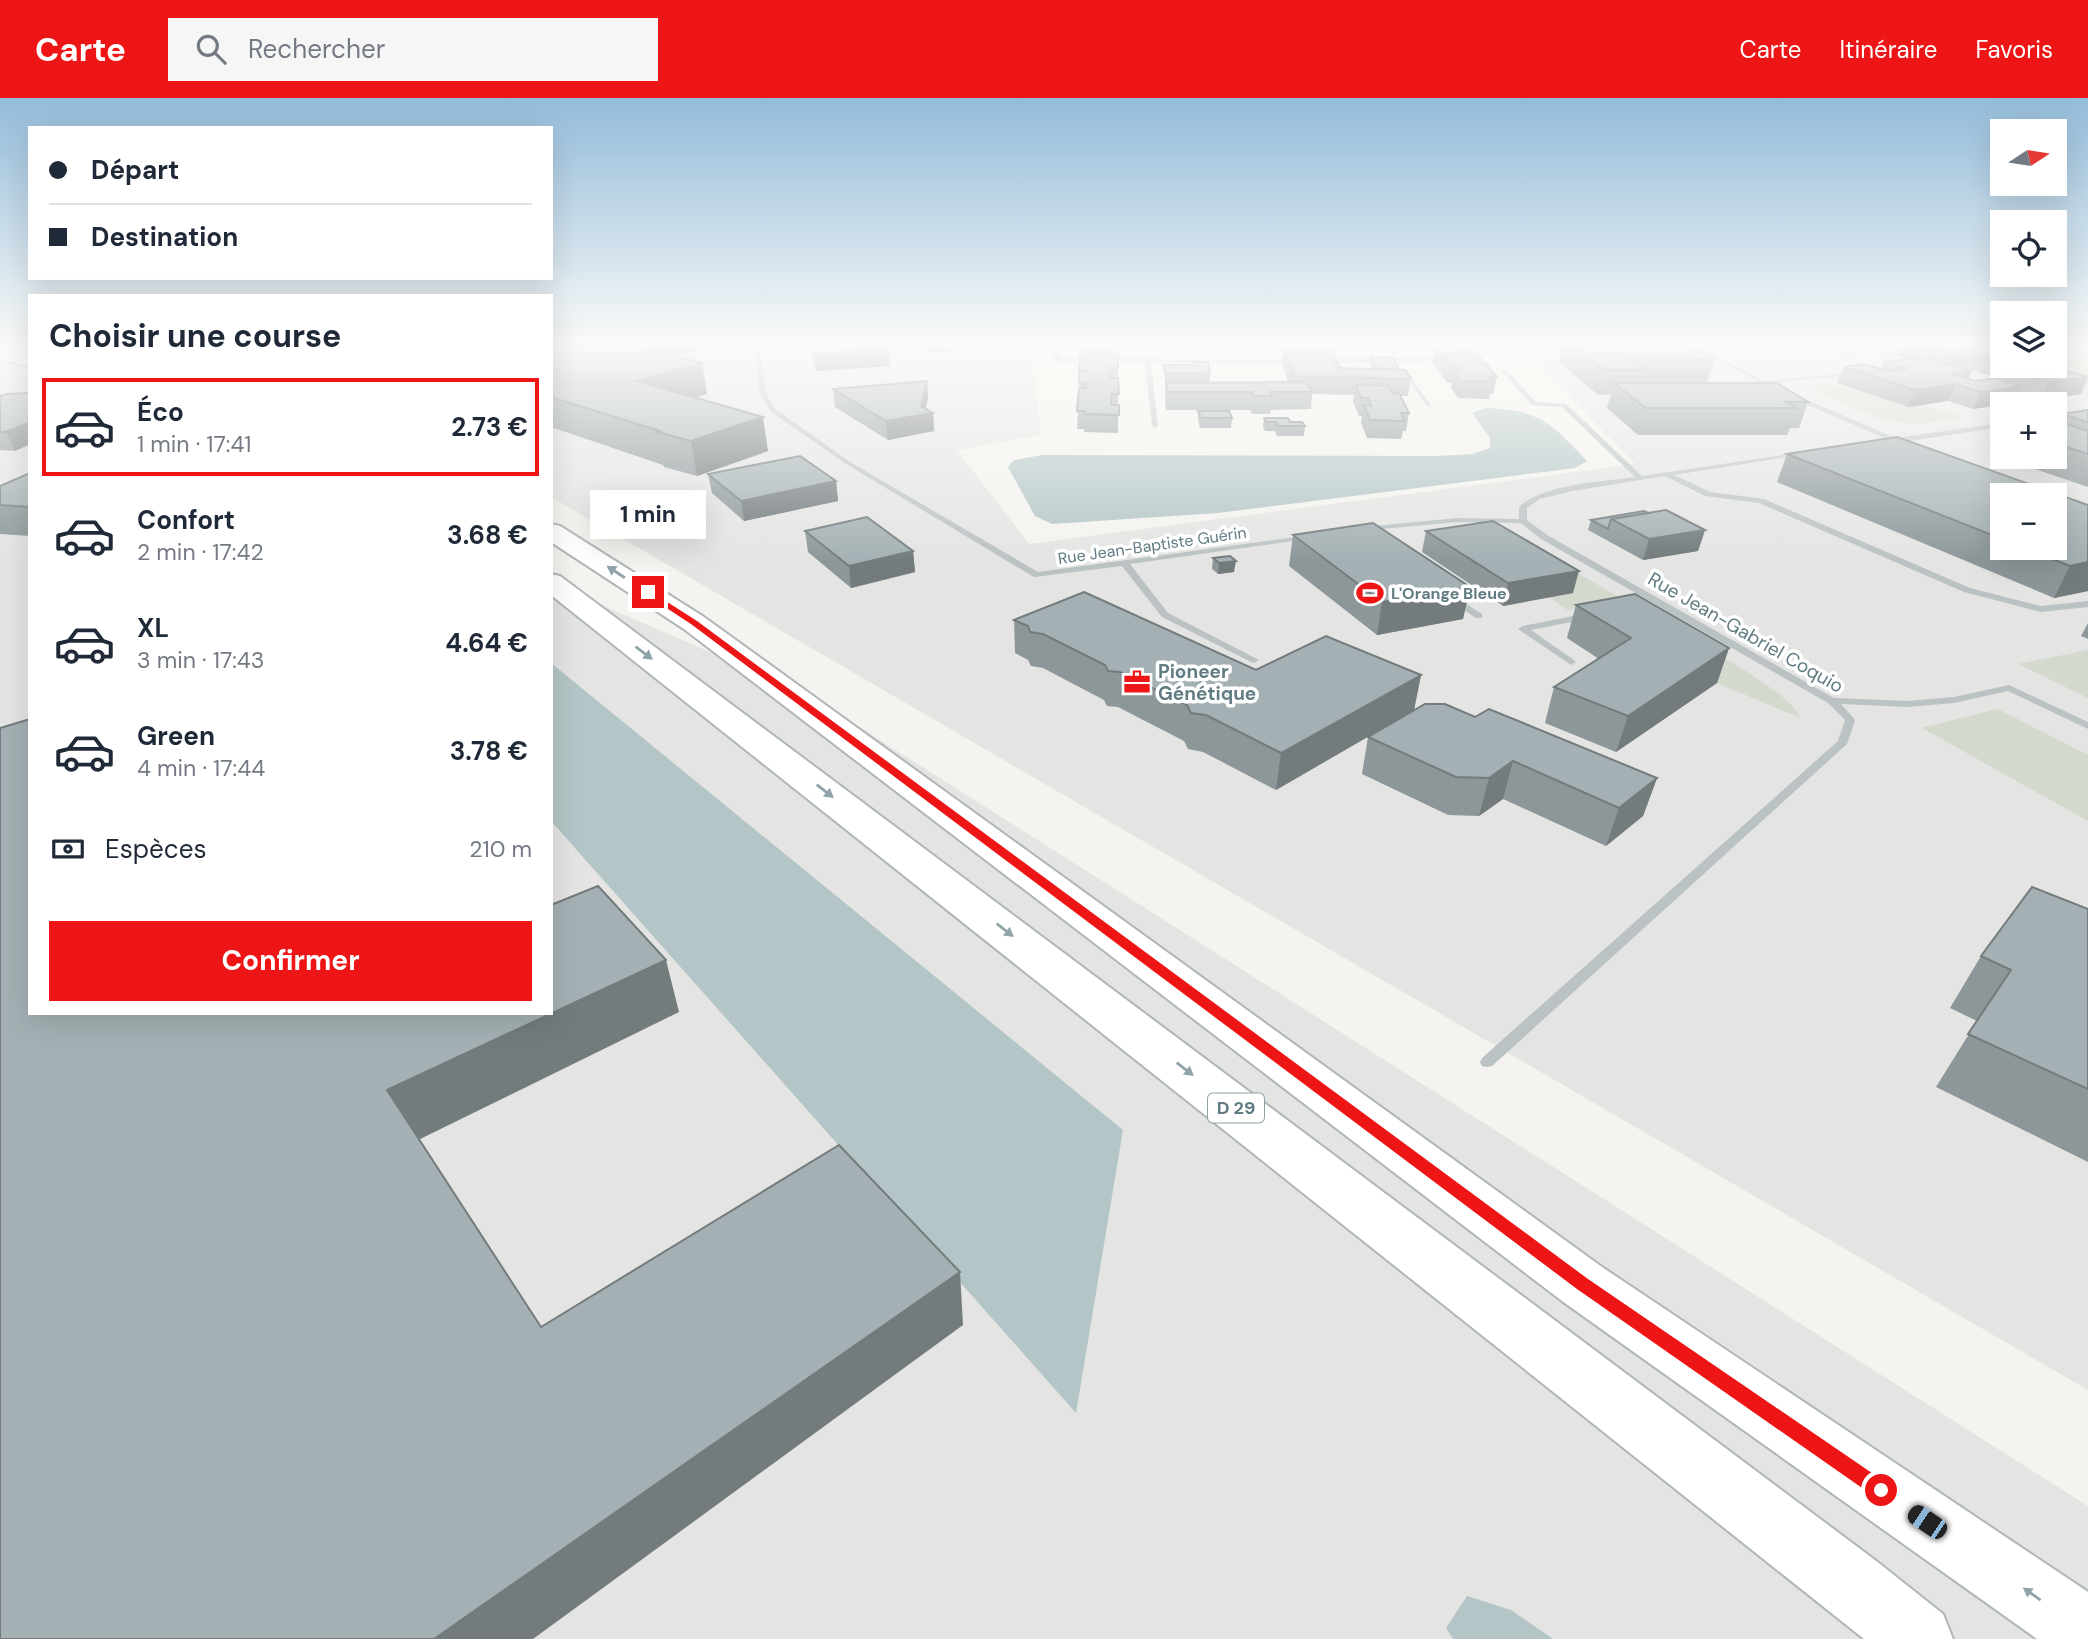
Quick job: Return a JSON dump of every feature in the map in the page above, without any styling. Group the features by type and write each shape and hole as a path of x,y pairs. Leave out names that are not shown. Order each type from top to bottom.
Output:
{"main road":[{"path":"553,532 694,623 1583,1284 2088,1633"},
{"name":"D 29","path":"553,584 1633,1416 1917,1639"}],"street":[{"name":"Rue Jean-Baptiste Guérin","path":"783,418 859,470 1037,575 1312,536"},
{"path":"1154,418 1155,426"},
{"path":"1577,418 1640,478"},
{"path":"1842,418 1910,446"},
{"path":"1881,442 1990,426"},
{"path":"1364,538 1353,530 1409,522 1523,521 1523,507 1537,497 1813,451"},
{"path":"1665,474 1708,494 1761,501 1967,590 2041,609 2088,604"},
{"name":"Rue Jean-Gabriel Coquio","path":"1487,1062 1843,742 1850,720 1832,701 1544,537 1523,521"},
{"path":"1125,564 1166,615 1254,660"},
{"path":"1445,593 1479,616"},
{"path":"1644,605 1657,602"},
{"path":"1571,662 1523,629 1604,613"},
{"path":"1832,701 1907,704 1954,700 2010,688 2088,726"}],"shaded area":[{"path":"0,418 28,418 28,1015 553,1015 553,584 809,695 2088,1506 2088,1639 0,1639"},
{"path":"553,418 1039,418 1041,435 957,450 1029,544 1635,464 1590,418 1990,418 1990,469 2067,469 2067,418 2088,418 2088,1390 553,498"},
{"path":"1476,418 1537,418 1554,428 1587,461 1575,468 1218,513 1052,524 1035,516 1008,467 1014,460 1042,455 1472,454 1490,448 1490,438"},
{"path":"1877,418 1960,418 1919,424"},
{"path":"1451,531 1532,546 1624,600 1568,610 1549,597 1572,592 1443,545 1425,533"},
{"path":"1642,611 1755,677 1793,706 1800,718 1717,683 1625,627 1567,638 1567,632 1579,624"},
{"path":"2088,650 2088,698 2018,664"},
{"path":"553,665 1123,1130 1076,1413 553,823"},
{"path":"1998,709 2088,755 2088,821 1922,728"},
{"path":"1467,1596 1511,1610 1553,1639 1453,1639 1446,1628"}],"building":[{"path":"0,418 28,418 28,423 0,432"},
{"path":"618,418 760,418 691,441 657,432 660,431"},
{"path":"881,418 904,418 886,421"},
{"path":"1264,418 1288,418 1290,422 1302,422 1305,426 1278,426 1276,422 1266,422"},
{"path":"1369,418 1403,418 1404,421"},
{"path":"2067,424 2088,431 2088,454 2067,447"},
{"path":"1897,437 2026,483 1990,483 1990,534 1787,454"},
{"path":"800,456 836,481 741,501 708,474"},
{"path":"28,474 28,507 0,505 0,486"},
{"path":"2067,498 2088,505 2088,562 2070,566 2055,560 2067,560"},
{"path":"1666,510 1705,530 1649,539 1611,519"},
{"path":"1644,511 1648,513 1611,519 1608,529 1591,520"},
{"path":"867,517 913,551 849,566 805,531"},
{"path":"1493,521 1579,571 1508,583 1426,531"},
{"path":"1373,523 1470,587 1382,602 1293,535"},
{"path":"1230,556 1236,561 1219,563 1213,558"},
{"path":"1084,592 1256,670 1326,636 1421,675 1281,753 1206,715 1191,713 1187,705 1120,672 1108,671 1105,665 1043,634 1030,632 1028,626 1014,620"},
{"path":"1635,594 1729,648 1628,716 1554,687 1631,638 1576,605"},
{"path":"1425,704 1445,704 1475,717 1489,709 1657,778 1619,808 1513,761 1489,778 1456,777 1368,737"},
{"path":"28,720 28,1015 548,1015 387,1090 541,1327 839,1145 960,1272 434,1639 0,1639 0,728"},
{"path":"598,886 666,960 553,1013 553,904"},
{"path":"2032,887 2088,909 2088,1089 1968,1034 2011,970 1981,956"}],"place":[{"name":"L'Orange Bleue","path":"1370,593"},
{"name":"Pioneer Génétique","path":"1137,682"}],"route":[{"path":"648,592 694,623 1583,1284 1881,1490"}]}
